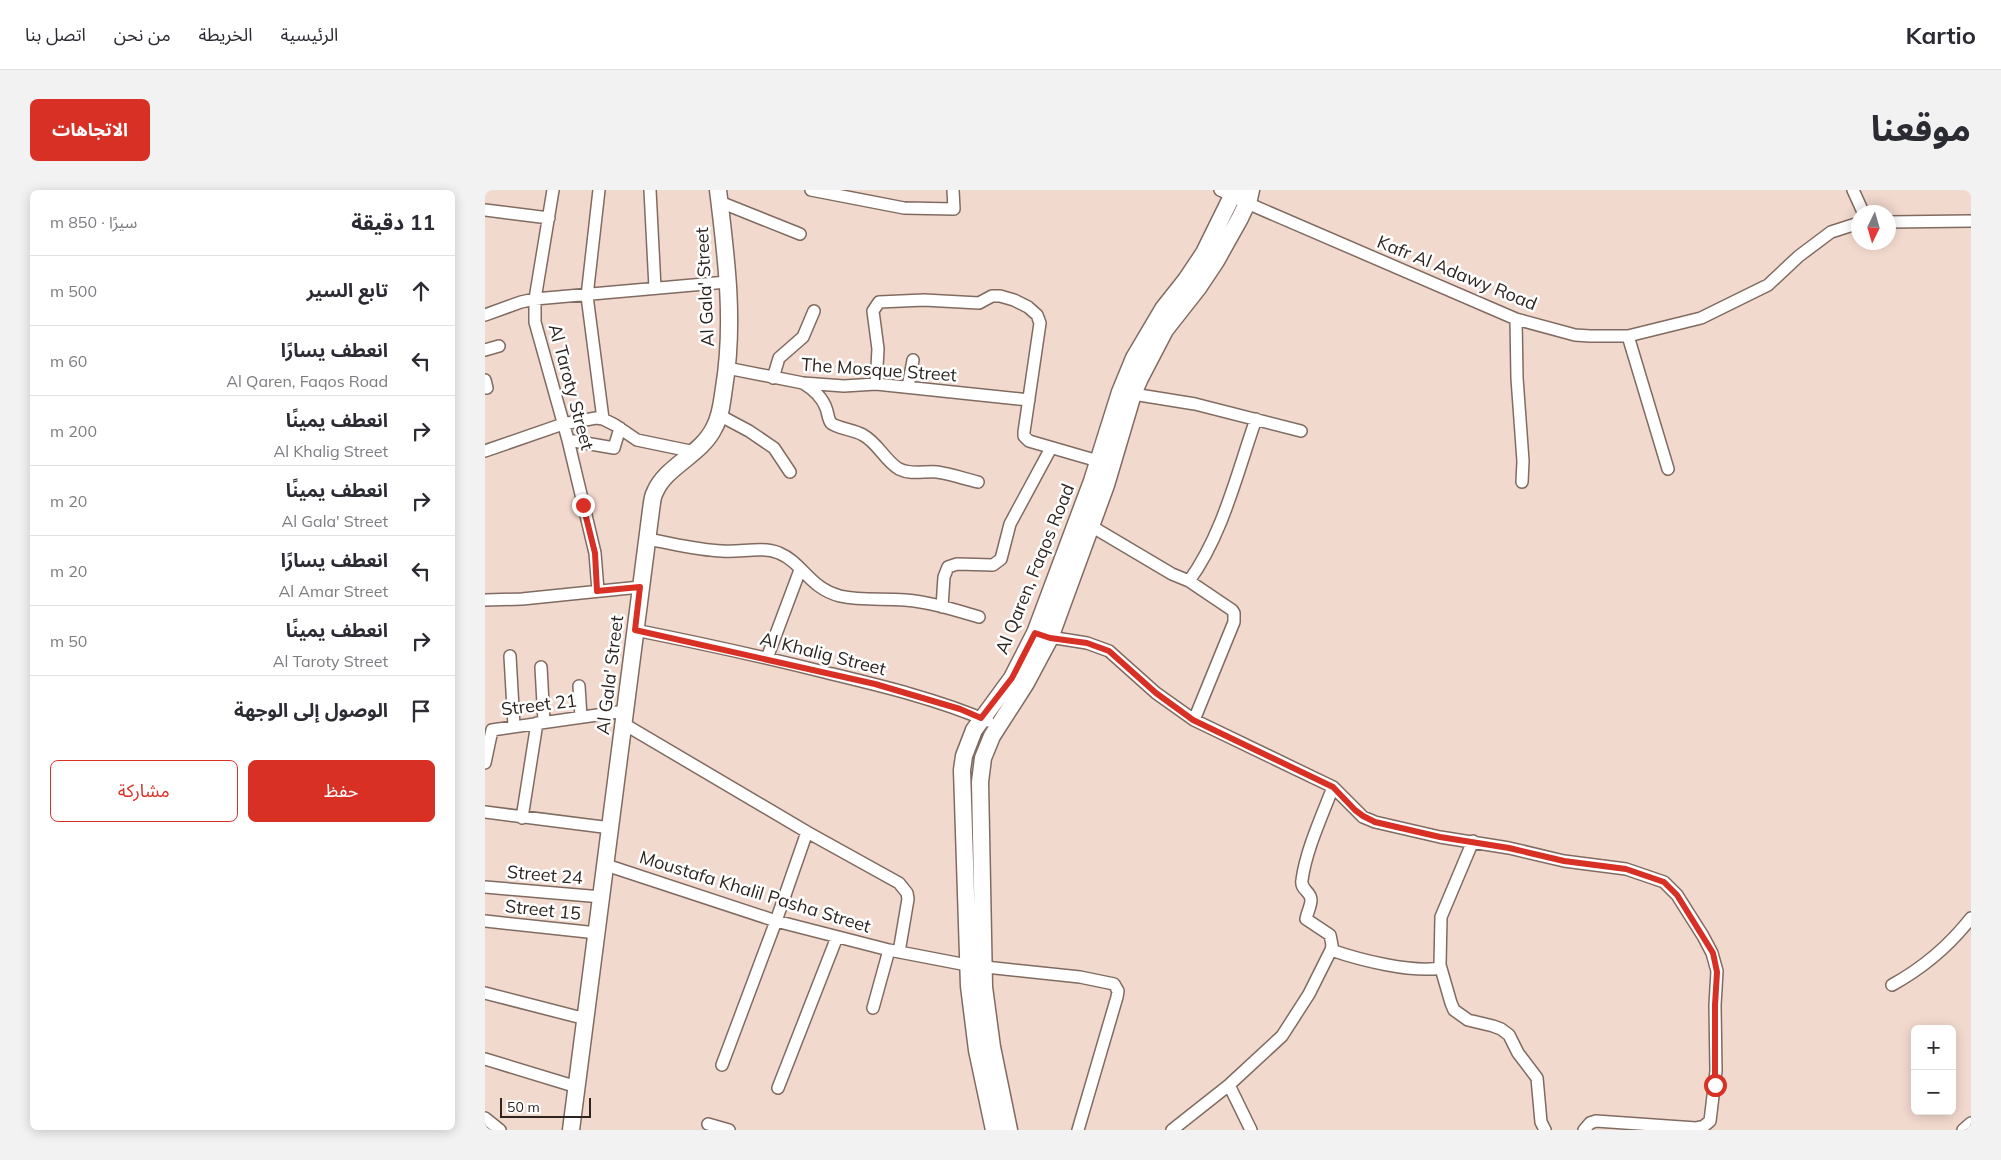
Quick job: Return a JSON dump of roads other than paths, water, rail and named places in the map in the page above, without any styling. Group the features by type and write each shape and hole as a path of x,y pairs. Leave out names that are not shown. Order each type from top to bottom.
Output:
{"main road":[{"name":"Al Qaren, Faqos Road","path":"1070,562 1091,526 1099,483 1098,461 1120,392 1135,358 1158,317 1187,280 1204,253 1229,192"},
{"name":"Al Gala' Street","path":"571,1130 607,865 640,587 655,492 669,474 706,441 714,429 719,415 727,368 730,318 719,196"},
{"name":"Al Qaren, Faqos Road","path":"975,966 980,782 985,753 999,726 1031,676 1042,636 1133,394 1156,346 1170,323 1207,274 1249,197"},
{"name":"Al Qaren, Faqos Road","path":"1007,1130 990,1034 975,966 962,770 968,743 981,718 1042,636"}],"street":[{"name":"Al Taroty Street","path":"553,190 534,315 536,330 568,440 595,553 597,591"},
{"path":"599,190 587,296 603,419"},
{"path":"650,190 655,288"},
{"path":"811,190 904,208 954,209 953,190"},
{"path":"1853,190 1860,205"},
{"name":"Kafr Al Adawy Road","path":"1229,192 1249,197 1516,319 1575,335 1591,336 1628,336 1701,318 1768,285 1799,256 1831,232 1851,226"},
{"path":"719,196 800,234"},
{"path":"485,210 549,218"},
{"path":"1896,222 1971,221"},
{"path":"485,315 535,299 587,296 727,282"},
{"path":"876,384 878,349 873,311 876,304 883,301 924,300 979,303 993,296 1014,300 1028,307 1037,315 1040,322 1025,436 1029,441 1098,461"},
{"path":"773,378 779,358 803,338 814,311"},
{"path":"1516,319 1517,378 1523,461 1522,482"},
{"path":"1628,336 1668,469"},
{"path":"485,350 499,346"},
{"path":"908,387 913,360"},
{"name":"The Mosque Street","path":"727,368 803,383 844,386 876,384 1029,400"},
{"path":"803,383 819,396 833,425 864,435 901,470 916,473 940,473 978,482"},
{"path":"1133,394 1195,404 1301,431"},
{"path":"719,415 749,431 774,448 790,472"},
{"path":"485,451 563,424 589,418 603,419 637,440 695,452"},
{"path":"1189,581 1199,566 1223,514 1256,419"},
{"path":"568,440 615,448 620,428"},
{"path":"942,607 944,576 949,567 957,564 993,565 1001,558 1010,524 1051,448"},
{"path":"1091,526 1172,574 1189,581 1232,610 1235,618 1221,657 1193,720"},
{"path":"647,539 721,551 768,550 786,557 825,591 840,596 870,600 904,600 942,607 979,617"},
{"path":"767,658 801,570"},
{"path":"485,600 522,599 640,587"},
{"name":"Al Khalig Street","path":"635,630 767,658 875,684 960,709 999,726"},
{"path":"1042,636 1087,643 1109,651 1156,693 1193,720 1333,787 1355,810 1375,822 1440,837 1473,841 1578,864 1626,869 1664,882 1677,895 1713,953 1717,972 1715,1005 1716,1071 1710,1121 1704,1126 1696,1128 1597,1121 1590,1122 1584,1130"},
{"path":"510,656 513,726"},
{"path":"522,818 541,722 541,667"},
{"path":"579,686 581,717"},
{"name":"Street 21","path":"485,763 491,730 581,717 625,718"},
{"path":"625,718 807,832 904,888 907,899 894,951 873,1008"},
{"path":"1172,1130 1229,1085 1273,1046 1309,994 1331,950 1330,935 1307,919 1311,901 1301,882 1306,862 1333,787"},
{"path":"485,812 611,828"},
{"path":"722,1065 807,832"},
{"path":"1473,841 1441,917 1441,968 1451,1003 1455,1010 1468,1020 1493,1026 1509,1035 1518,1053 1537,1078 1541,1122 1545,1130"},
{"name":"Moustafa Khalil Pasha Street","path":"607,865 776,920 894,951 975,966 1081,977 1110,982 1117,987 1117,997 1078,1130"},
{"name":"Street 24","path":"485,887 602,897"},
{"path":"1892,985 1934,957 1971,918"},
{"name":"Street 15","path":"485,921 597,933"},
{"path":"778,1088 837,937"},
{"path":"1331,950 1349,956 1407,968 1420,970 1441,968"},
{"path":"485,993 586,1018"},
{"path":"485,1059 577,1088"},
{"path":"1229,1085 1251,1130"},
{"path":"485,1118 500,1130"},
{"path":"1963,1130 1971,1123"},
{"path":"708,1124 729,1130"}]}
